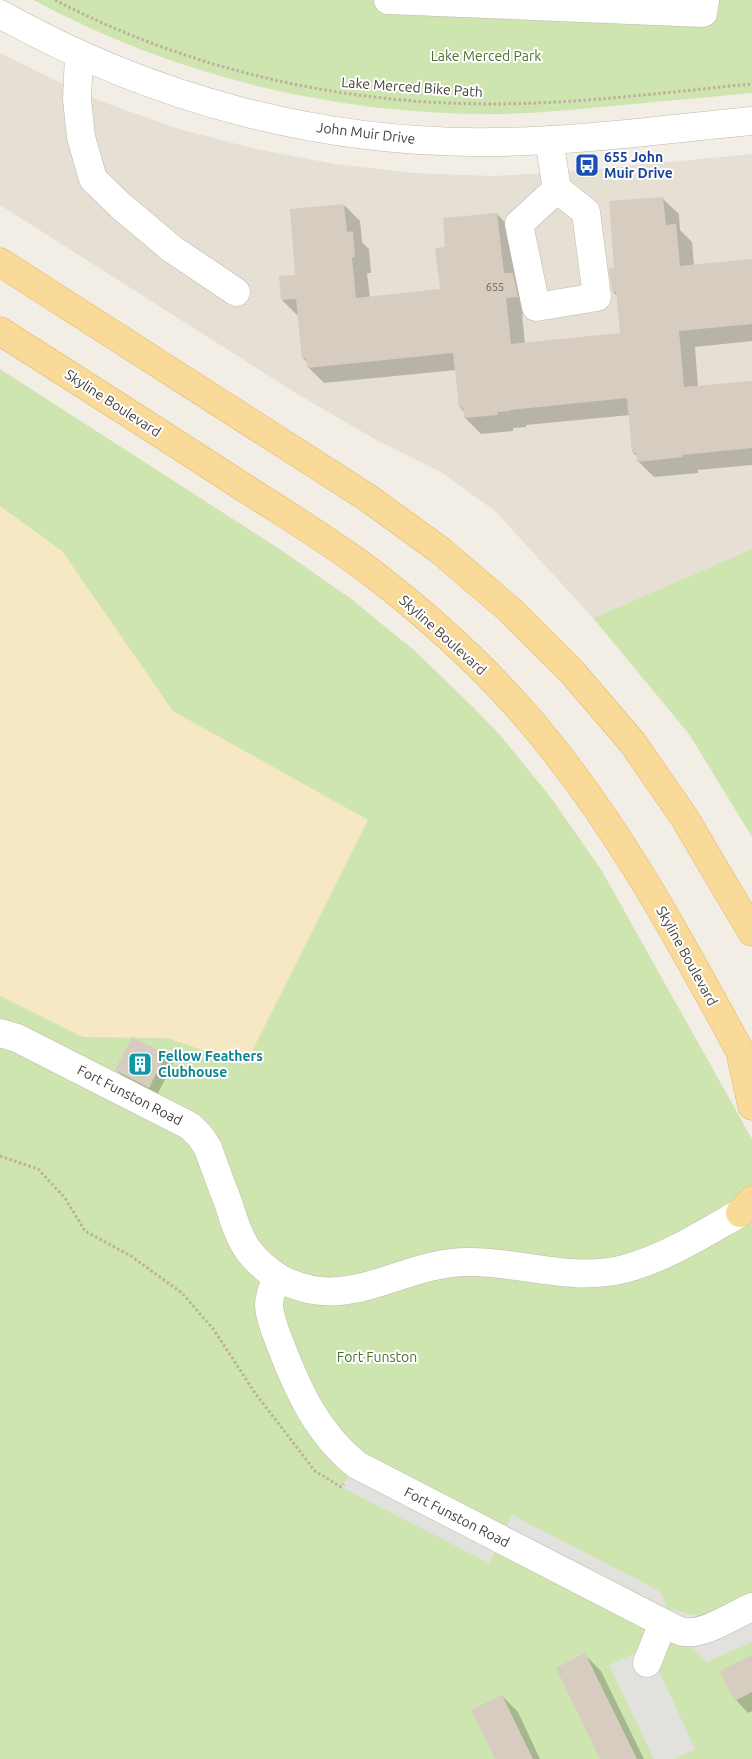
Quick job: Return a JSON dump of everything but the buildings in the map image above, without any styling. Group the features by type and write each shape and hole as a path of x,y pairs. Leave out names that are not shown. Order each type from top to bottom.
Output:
{"main road":[{"path":"0,262 368,498 441,551 510,610 572,672 632,742 684,817 752,932"},
{"name":"Skyline Boulevard","path":"0,330 335,547 404,598 468,656 552,746 604,816 629,854 746,1061 752,1106"}],"street":[{"path":"388,0 704,12 705,0"},
{"name":"John Muir Drive","path":"0,14 79,55 152,85 226,108 301,125 378,137 494,142 549,140 752,121"},
{"path":"79,55 77,99 81,137 94,179 121,206 172,249 236,292"},
{"path":"549,140 556,189"},
{"name":"Fort Funston Road","path":"8,1035 190,1126 208,1148 239,1234 249,1251 261,1265 278,1277 310,1290 328,1292 347,1291 420,1269 448,1263 489,1263 582,1274 604,1272 646,1262 668,1253 748,1208"},
{"name":"Fort Funston Road","path":"278,1277 271,1294 270,1314 294,1379 321,1428 344,1455 357,1465 663,1623 685,1632 696,1632 706,1629 752,1607"},
{"path":"647,1663 663,1623"}],"path":[{"name":"Lake Merced Bike Path","path":"55,0 129,35 200,60 309,87 379,98 454,103 524,103 752,84"},
{"path":"0,1156 38,1169 65,1198 86,1231 131,1256 182,1293 214,1330 255,1394 315,1471 342,1487 357,1465"}],"shaded area":[{"path":"0,53 103,102 179,129 256,149 335,164 413,173 494,176 576,171 752,154 752,549 593,618 495,511 441,472 378,441 294,392 0,205"},
{"path":"357,1465 500,1539 512,1515 660,1591 667,1609 708,1618 752,1598 752,1642 707,1662 674,1629 658,1669 695,1749 675,1759 654,1759 609,1665 640,1651 654,1619 500,1540 489,1563 341,1487"}],"green space":[{"name":"Lake Merced Park","path":"33,0 752,0 752,93 522,113 432,112 372,107 313,98 255,86 198,69 142,50 87,27"},
{"name":"Fort Funston","path":"0,369 281,550 350,598 415,651 474,708 501,736 552,799 602,871 752,1139 752,1759 0,1759"},
{"path":"752,549 752,837 689,734 593,618"}],"sand":[{"path":"0,506 62,551 173,711 368,820 245,1065 167,1038 83,1037 0,996"}],"place":[{"name":"655 John Muir Drive","path":"587,165"},
{"name":"Fellow Feathers Clubhouse","path":"140,1064"}]}
